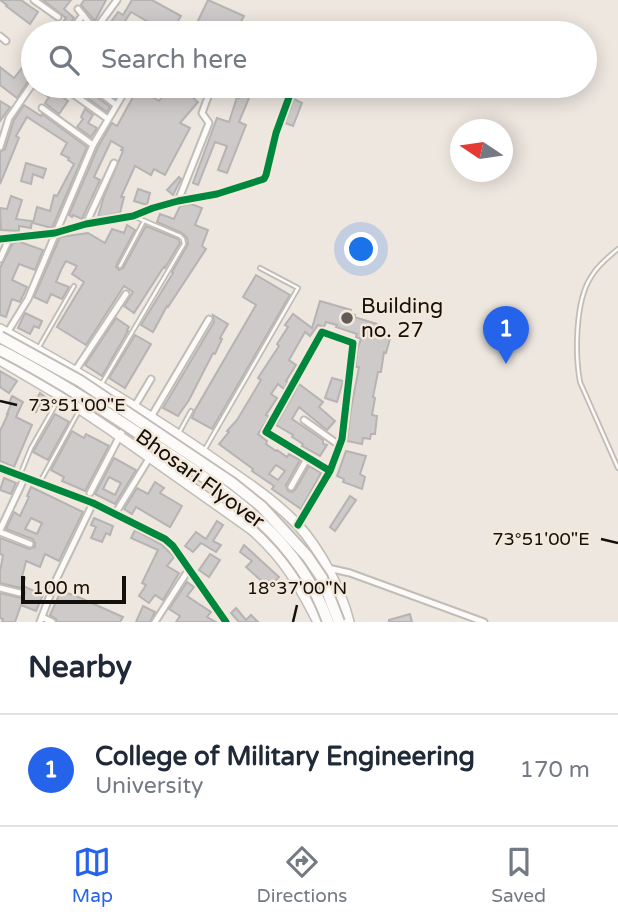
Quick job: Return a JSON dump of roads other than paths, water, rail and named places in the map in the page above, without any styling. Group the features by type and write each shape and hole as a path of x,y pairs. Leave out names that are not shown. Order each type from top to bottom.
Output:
{"highway":[{"name":"Bhosari Flyover","path":"2,333 80,381 213,470 262,507 307,556 322,578 339,622"},
{"name":"Bhosari Flyover","path":"0,350 74,391 255,515 312,583 328,622"}],"main road":[{"path":"2,333 101,386 269,498 298,526 328,568 349,622"},
{"path":"0,360 61,396 251,529 283,561 300,586 318,622"}],"street":[{"path":"34,0 58,16"},
{"path":"104,21 117,0"},
{"path":"75,21 80,12 88,21"},
{"path":"0,36 6,41"},
{"path":"0,147 9,118 23,98"},
{"path":"79,98 108,119"},
{"path":"106,98 116,106"},
{"path":"2,333 29,299 93,145 121,98"},
{"path":"178,201 209,122 202,113 208,98"},
{"path":"0,239 55,233 86,224 132,216 264,179 289,98"},
{"path":"42,108 93,145"},
{"path":"86,224 114,163"},
{"path":"0,259 10,237"},
{"path":"75,371 126,294"},
{"path":"150,417 209,319"},
{"path":"298,526 330,471 342,439 353,344 322,332 266,432 330,471"},
{"path":"90,493 151,379"},
{"path":"304,420 340,445"},
{"path":"115,514 149,457"},
{"path":"291,487 307,457"},
{"path":"0,468 93,503 165,539 226,622"},
{"path":"22,476 0,531 30,544"},
{"path":"52,622 41,620 55,582 93,503"},
{"path":"328,568 350,573 484,622"},
{"path":"155,622 189,569"},
{"path":"0,587 20,593"}],"lane":[{"path":"101,386 184,244 180,236 132,216"},
{"path":"120,266 144,221"},
{"path":"618,249 591,277 584,292 580,307 578,370 580,382 618,468"},
{"path":"203,452 298,288 260,268"},
{"path":"37,350 74,286"},
{"path":"22,476 32,448 61,396"},
{"path":"40,482 80,409"},
{"path":"178,435 191,411"}],"place":[{"name":"Building no. 27","path":"347,318"},
{"name":"College of Military Engineering","path":"506,364"}]}
